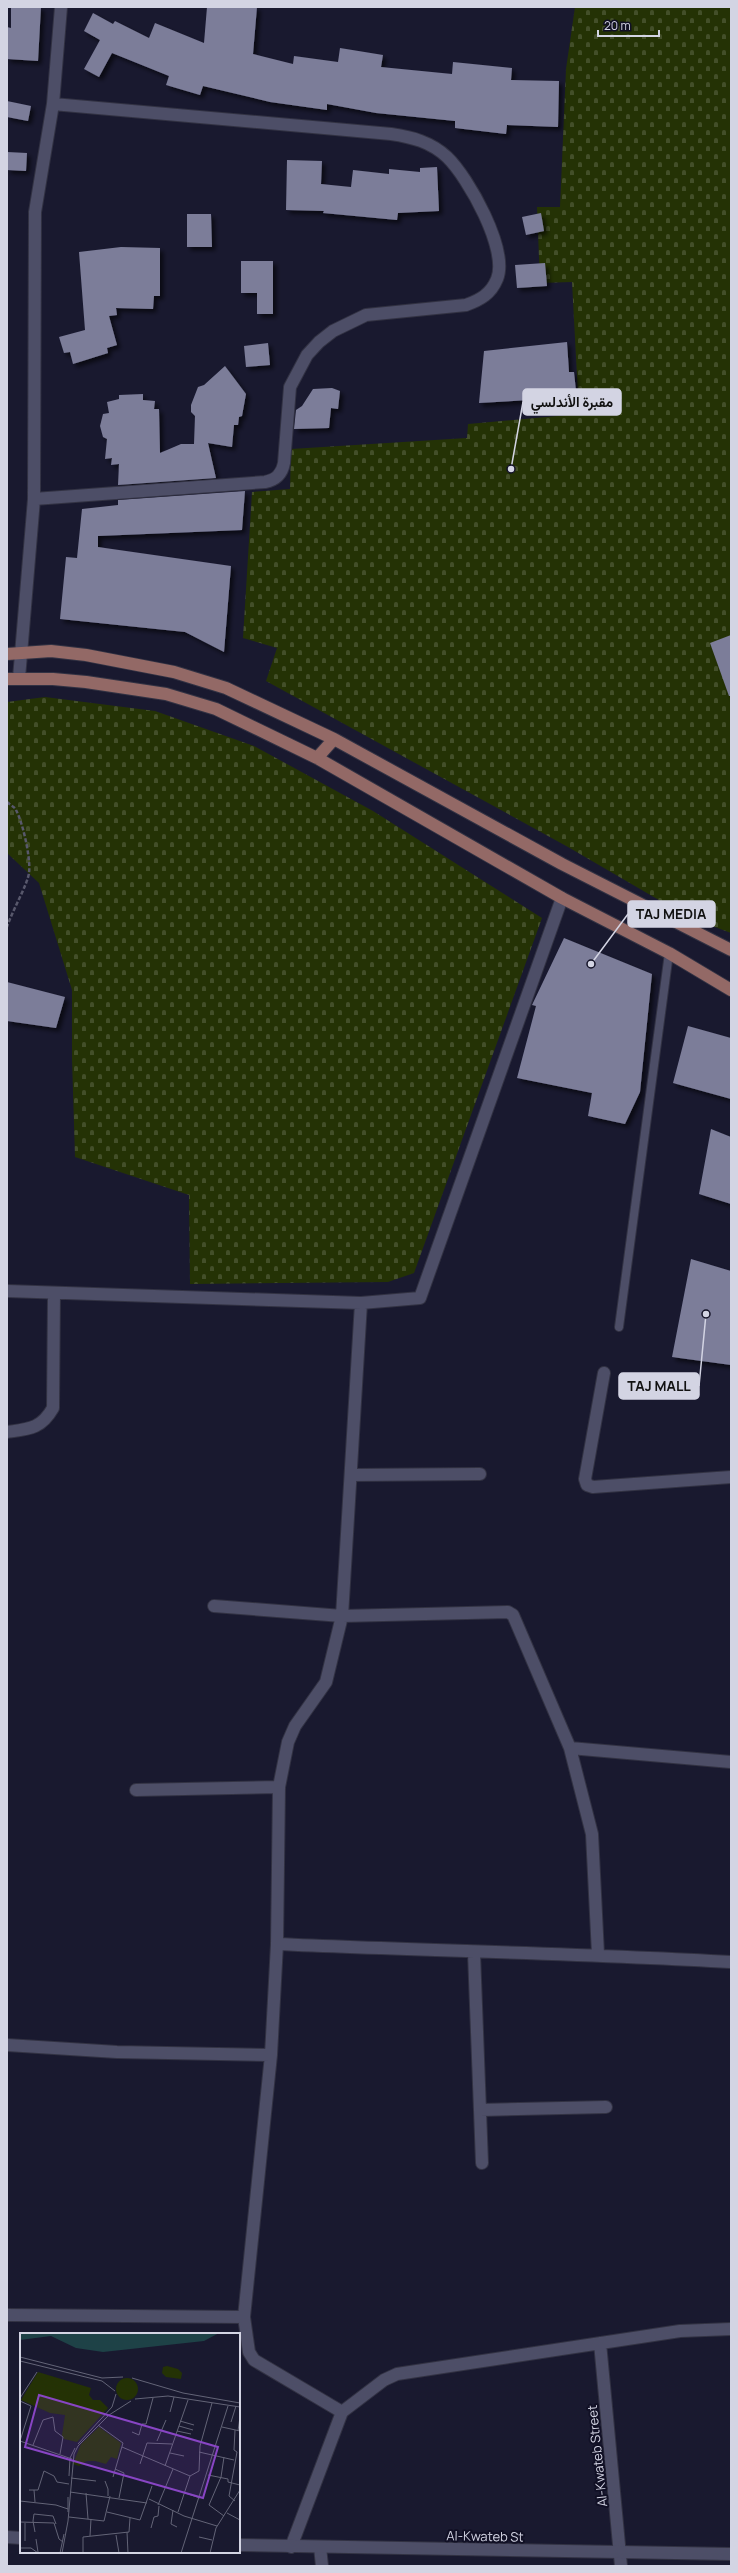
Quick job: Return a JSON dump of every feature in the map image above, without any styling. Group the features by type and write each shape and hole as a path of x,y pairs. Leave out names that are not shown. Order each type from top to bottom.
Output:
{"main road":[{"path":"7,654 19,652 86,655 174,672 226,688 334,739 562,864 731,950"},
{"path":"13,679 86,682 166,694 216,709 317,758 562,898 669,953 731,990"},
{"path":"317,758 334,739"}],"street":[{"path":"13,679 19,652 34,499 35,212 53,104 61,7"},
{"path":"34,499 265,482 276,479 283,469 284,463 290,387 307,355 319,342 333,331 366,316 466,305 479,301 491,291 498,278 499,263 486,217 471,189 447,157 421,141 391,134 53,104"},
{"path":"7,1292 361,1303 416,1299 424,1293 562,898"},
{"path":"7,1432 33,1428 46,1420 53,1408 54,1293"},
{"path":"342,2412 254,2360 250,2352 244,2317 271,2055 277,1944 279,1788 288,1742 295,1726 326,1682 342,1616 361,1303"},
{"path":"604,1373 585,1479 587,1485 593,1487 731,1477"},
{"path":"350,1475 480,1474"},
{"path":"214,1606 342,1616 508,1612 516,1620 570,1748 592,1834 598,1954"},
{"path":"570,1748 731,1762"},
{"path":"136,1790 279,1788"},
{"path":"277,1944 474,1953 598,1954 731,1962"},
{"path":"474,1953 482,2163"},
{"path":"7,2045 116,2052 271,2055"},
{"path":"480,2110 606,2108"},
{"path":"7,2315 244,2317"},
{"path":"291,2547 342,2412 389,2376 680,2331 731,2329"},
{"name":"Al-Kwateb Street","path":"600,2343 621,2553 621,2566"},
{"path":"7,2537 20,2538"},
{"name":"Al-Kwateb St","path":"240,2545 731,2554"},
{"path":"320,2547 322,2566"}],"lane":[{"path":"619,1327 669,953"}],"path":[{"path":"7,802 16,809 20,821 28,855 29,873 12,910 7,927"}],"green space":[{"path":"575,7 731,7 731,933 688,917 568,847 266,681 277,648 243,638 252,492 290,489 291,449 467,438 468,424 579,414 572,282 540,283 537,207 560,207 566,69"},
{"path":"45,697 155,711 254,746 373,811 542,918 414,1273 388,1282 190,1284 189,1195 75,1157 72,1059 72,990 39,883 7,853 7,702"}],"building":[{"path":"11,7 41,7 38,61 7,59 7,27 11,28"},
{"path":"207,7 257,7 253,54 293,64 294,56 338,62 340,48 383,55 381,67 452,74 453,62 512,68 511,80 559,81 558,127 507,125 506,134 455,128 455,121 376,113 327,104 327,110 270,102 203,86 200,95 166,85 169,76 112,53 99,77 84,69 100,40 84,31 93,13 113,24 115,21 149,38 155,23 204,43"},
{"path":"7,101 31,106 28,121 7,117"},
{"path":"7,152 27,153 26,171 7,170"},
{"path":"287,160 322,161 321,184 351,187 353,170 389,174 389,169 420,172 420,168 437,167 439,211 398,213 397,220 323,213 324,211 286,210"},
{"path":"541,213 544,231 526,235 522,217"},
{"path":"187,214 211,214 212,247 187,247"},
{"path":"121,247 160,248 160,296 154,296 153,309 116,308 117,315 109,316 117,345 107,348 108,353 73,364 70,352 64,353 59,337 85,330 79,252"},
{"path":"241,261 273,261 273,314 257,314 257,293 241,293"},
{"path":"545,263 547,286 517,288 515,265"},
{"path":"567,342 569,372 574,372 576,391 529,394 529,400 479,403 484,351"},
{"path":"268,343 270,365 246,367 244,346"},
{"path":"225,366 246,394 242,416 239,417 238,425 234,425 232,447 208,443 216,478 118,485 119,464 111,465 112,458 105,459 107,439 103,437 100,426 103,414 109,413 107,402 119,399 119,395 143,394 143,400 155,401 154,409 159,409 160,453 181,444 194,444 195,416 191,412 191,405 198,387 204,385"},
{"path":"332,388 340,391 338,409 331,408 329,428 294,429 296,410 302,406 313,389"},
{"path":"245,491 242,530 98,536 98,547 231,566 224,652 185,632 60,619 66,557 77,558 82,509 118,505 118,500"},
{"path":"731,635 731,696 729,696 710,643"},
{"path":"564,938 652,974 640,1092 625,1124 588,1116 592,1093 517,1078 536,1006 532,1005"},
{"path":"7,982 65,997 56,1028 7,1021"},
{"path":"688,1026 731,1038 731,1099 673,1083"},
{"path":"711,1129 731,1137 731,1204 699,1194"},
{"path":"691,1259 731,1271 731,1365 672,1357"}],"place":[{"name":"مقبرة الأندلسي","path":"511,469"},
{"name":"TAJ MEDIA","path":"591,964"},
{"name":"TAJ MALL","path":"706,1314"}]}
